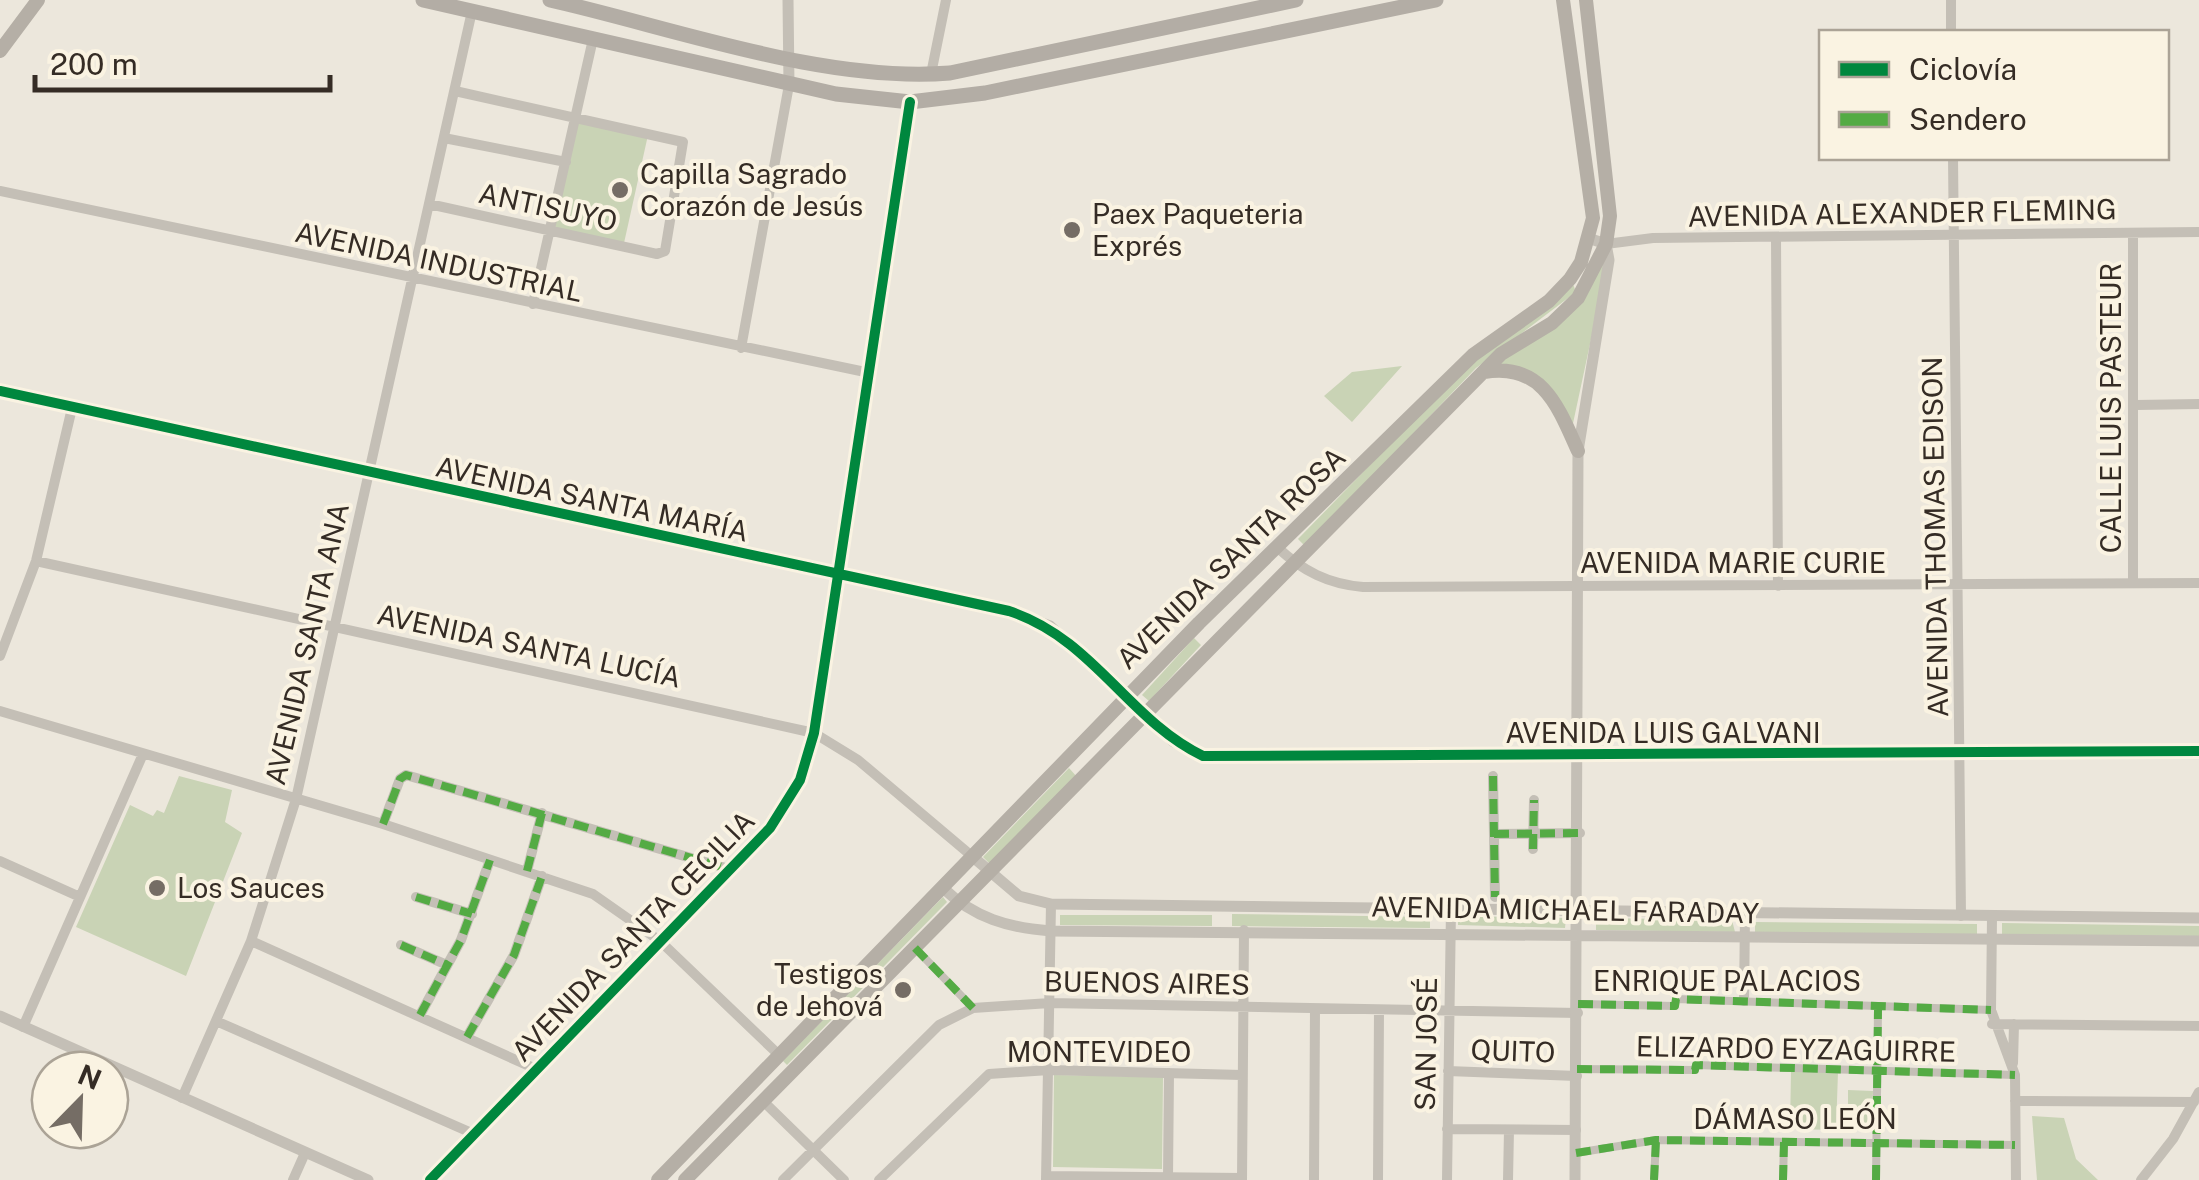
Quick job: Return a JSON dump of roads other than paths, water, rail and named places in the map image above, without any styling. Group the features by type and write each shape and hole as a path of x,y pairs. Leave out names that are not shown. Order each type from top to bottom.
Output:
{"main road":[{"path":"1,49 38,0"},
{"path":"423,0 790,85 910,102 986,93 1436,0"},
{"path":"550,0 862,72 932,74 1296,0"},
{"name":"AVENIDA SANTA ROSA","path":"658,1180 1126,695 1473,354 1548,300 1570,279 1593,218 1563,0"},
{"name":"AVENIDA SANTA ROSA","path":"685,1180 960,904 1143,712 1297,566 1501,354 1552,324 1578,298 1596,272 1610,216 1586,0"},
{"path":"1484,372 1515,371 1542,383 1578,451"}],"street":[{"path":"740,348 790,85 788,0"},
{"path":"932,74 946,0"},
{"path":"1951,0 1951,30"},
{"name":"AVENIDA SANTA ANA","path":"182,1098 251,941 296,799 472,11"},
{"path":"533,304 593,39"},
{"path":"454,91 576,118"},
{"name":"AVENIDA SANTA CECILIA","path":"430,1180 770,828 800,780 814,733 910,102"},
{"name":"ANTISUYO","path":"429,204 658,254 665,250 685,146 680,140 576,118"},
{"path":"444,138 566,162"},
{"name":"AVENIDA THOMAS EDISON","path":"1953,160 1961,916"},
{"name":"AVENIDA INDUSTRIAL","path":"0,191 870,373"},
{"name":"AVENIDA ALEXANDER FLEMING","path":"1606,244 1776,237 2199,232"},
{"name":"CALLE LUIS PASTEUR","path":"2132,233 2136,405 2133,583"},
{"path":"1776,237 1778,586"},
{"path":"1575,1180 1580,936 1578,451 1606,285 1606,244 1588,238"},
{"name":"AVENIDA SANTA MARÍA","path":"0,391 1037,620 1050,626 1143,712"},
{"path":"2136,405 2199,404"},
{"path":"0,656 36,561 72,408"},
{"name":"AVENIDA MARIE CURIE","path":"1278,548 1297,566 1336,585 2199,583"},
{"name":"AVENIDA SANTA LUCÍA","path":"36,561 814,733 858,760 973,857"},
{"path":"0,711 383,824 601,897 660,941 780,1056"},
{"name":"AVENIDA LUIS GALVANI","path":"1143,712 1173,742 1202,756 2199,751"},
{"path":"23,1026 143,754"},
{"path":"383,824 400,779 406,775 729,869"},
{"path":"1493,776 1494,896"},
{"path":"1533,849 1534,800"},
{"path":"527,872 542,813"},
{"path":"1494,834 1580,833"},
{"name":"AVENIDA MICHAEL FARADAY","path":"973,857 1019,896 1051,904 2199,918"},
{"path":"420,1015 472,914 490,860"},
{"path":"0,861 80,897"},
{"path":"466,1037 514,955 542,876"},
{"name":"AVENIDA MICHAEL FARADAY","path":"943,888 960,904 1010,928 1051,931 2199,941"},
{"path":"416,897 472,914"},
{"path":"1051,904 1046,1178 1242,1179 1244,930"},
{"path":"1220,906 1220,930"},
{"name":"SAN JOSÉ","path":"1446,1180 1451,909"},
{"path":"1744,1001 1745,914"},
{"path":"1992,917 1992,1024 2014,1070"},
{"path":"251,941 536,1070"},
{"path":"401,945 447,965"},
{"path":"915,948 973,1008"},
{"name":"ENRIQUE PALACIOS","path":"1578,1009 1676,1006 1676,1000 1991,1010"},
{"name":"BUENOS AIRES","path":"783,1180 940,1025 973,1008 1050,1002 1449,1012 1578,1009"},
{"path":"1314,1180 1315,1009"},
{"path":"1876,1180 1878,1009"},
{"path":"1378,1180 1380,1010"},
{"path":"0,1016 368,1180"},
{"path":"216,1020 474,1134"},
{"path":"1992,1024 2199,1026"},
{"path":"2014,1024 2016,1180"},
{"name":"ELIZARDO EYZAGUIRRE","path":"1577,1072 1696,1070 1696,1065 2014,1070"},
{"name":"MONTEVIDEO","path":"879,1180 989,1074 1049,1070 1242,1075"},
{"name":"QUITO","path":"1448,1071 1577,1072"},
{"path":"1168,1178 1169,1073"},
{"path":"2016,1101 2196,1097"},
{"path":"2141,1180 2196,1097"},
{"path":"762,1100 844,1180"},
{"path":"1447,1130 1576,1130"},
{"path":"1508,1180 1509,1130"},
{"path":"1654,1180 1656,1140"},
{"name":"DÁMASO LEÓN","path":"1576,1153 1656,1140 2014,1144"},
{"path":"1783,1180 1784,1142"},
{"path":"294,1180 305,1153"}],"place":[{"name":"Capilla Sagrado Corazón de Jesús","path":"620,190"},
{"name":"Paex Paqueteria Exprés","path":"1072,230"},
{"name":"Los Sauces","path":"157,888"},
{"name":"Testigos de Jehová","path":"903,990"}]}
